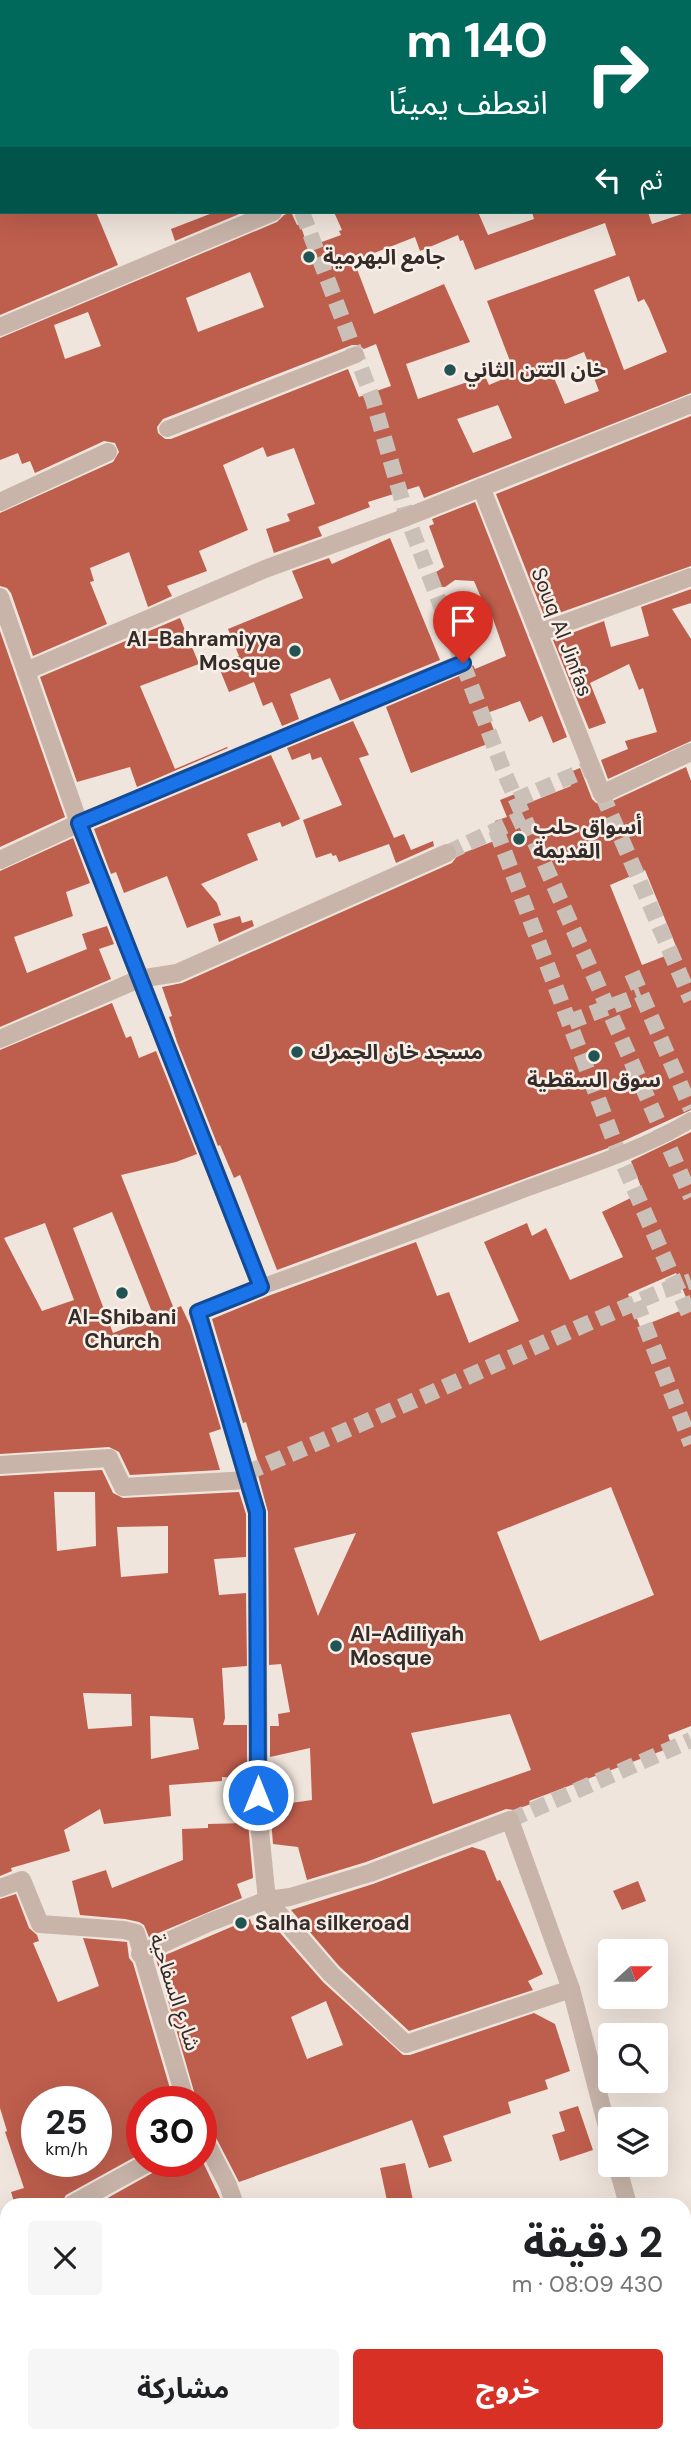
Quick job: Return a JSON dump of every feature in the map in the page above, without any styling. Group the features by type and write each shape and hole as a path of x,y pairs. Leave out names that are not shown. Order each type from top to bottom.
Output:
{"street":[{"path":"0,327 268,214"},
{"path":"167,429 356,355"},
{"path":"26,671 265,569 691,404"},
{"path":"0,502 108,452"},
{"name":"Souq Al Jinfas","path":"481,487 602,793 691,752"},
{"path":"538,633 691,577"},
{"path":"0,597 79,823 261,1287"},
{"path":"0,860 79,823 463,663"},
{"path":"0,1039 139,979 177,973 447,853"},
{"path":"571,1989 406,2044 331,1974 267,1900 258,1821 257,1512 198,1312 619,1154 664,1136 691,1120"},
{"path":"0,1465 109,1458 123,1487 248,1480"},
{"path":"140,1954 267,1900 290,1897 370,1873 510,1820 571,1989 602,2107"},
{"name":"شارع السفاحية","path":"0,1888 22,1880 40,1924 136,1933 181,2086"},
{"path":"217,2164 233,2198"},
{"path":"84,2198 126,2175"},
{"path":"620,2177 626,2198"}],"building":[{"path":"0,214 97,214 118,265 0,315"},
{"path":"210,214 239,214 175,241 171,229"},
{"path":"286,214 292,214 297,225 300,224 308,247 341,235 339,231 342,230 335,214 479,214 488,235 534,219 533,214 649,214 652,224 682,214 691,214 691,393 424,498 419,486 368,502 370,507 318,527 322,536 274,553 266,529 290,521 287,514 315,504 294,448 267,457 263,447 223,465 248,530 199,551 207,571 167,586 172,596 148,607 129,552 90,568 94,581 90,582 107,624 33,656 11,593 0,586 0,513 113,462 119,452 115,443 104,441 35,473 30,461 22,464 18,453 0,460 0,338 277,222","holes":["605,223 616,255 487,301 515,374 489,385 485,376 418,399 406,364 470,342 444,284 374,314 354,261 415,237 420,251 458,235 460,241 463,240 475,270","250,272 264,307 198,332 186,298","629,276 638,302 644,299 667,352 624,370 594,290","88,312 101,346 65,359 54,325","376,344 391,386 359,397 348,369 171,439 165,439 158,433 157,427 163,419 352,345 364,349","584,352 599,391 565,404 549,366","498,405 512,438 473,453 457,419"]},
{"path":"691,416 691,566 545,618 496,494"},
{"path":"475,502 567,737 553,743 542,716 529,722 520,701 487,713 498,740 411,773 386,707 466,673 473,665 475,669 506,656 491,613 488,614 474,581 455,580 445,587 429,586 436,572 444,567 429,526 434,524 432,519"},
{"path":"390,538 440,660 340,701 330,678 290,694 299,719 282,726 272,702 263,706 254,682 229,692 218,665 239,656 228,629 303,598 292,571 329,558 332,564"},
{"path":"691,589 691,603 672,609 691,639 691,741 608,779 601,760 628,749 625,741 657,732 643,688 639,690 629,664 590,683 606,723 589,729 553,640 604,621 611,647 649,636 641,607"},
{"path":"180,618 199,664 140,686 175,769 228,748 137,787 130,767 77,782 40,677"},
{"path":"0,631 65,817 0,847"},
{"path":"353,721 369,755 359,758 394,838 404,834 411,850 433,841 434,846 396,863 389,844 339,862 336,855 331,853 316,858 303,820 342,805 321,757 312,760 310,753 292,760 287,748"},
{"path":"271,755 300,819 282,827 280,822 247,834 258,860 201,884 217,903 221,915 187,928 167,876 124,893 116,872 111,874 94,829"},
{"path":"686,767 691,781 691,1110 608,1148 277,1270 240,1175 234,1178 220,1145 218,1146 177,1042 162,987 182,983 452,863 458,855 502,838 495,821 507,817 500,800 523,791 526,804 571,786 565,774 580,768 592,799 596,803 606,804","holes":["645,870 678,951 642,965 610,885"]},
{"path":"73,838 90,883 66,892 73,916 14,937 27,973 87,949 82,934 107,926 114,944 99,949 111,979 0,1027 0,871"},
{"path":"240,916 242,923 252,920 254,926 219,942 213,924"},
{"path":"112,1003 126,1038 131,1036 139,1058 156,1051 197,1154 176,1162 121,1175 174,1309 181,1306 190,1325 221,1429 209,1433 220,1470 130,1475 119,1452 109,1447 0,1454 0,1050","holes":["112,1212 154,1317 113,1333 73,1228","45,1223 74,1300 42,1311 4,1238"]},
{"path":"691,1132 691,1726 668,1735 672,1747 529,1801 531,1804 514,1810 506,1809 366,1862 307,1880 298,1847 273,1844 270,1806 312,1800 310,1748 270,1757 270,1726 279,1726 278,1714 290,1712 281,1664 269,1665 268,1512 258,1475 262,1475 246,1422 243,1423 212,1319 416,1242 437,1296 449,1292 469,1343 519,1321 484,1242 527,1223 532,1236 546,1228 570,1280 623,1257 602,1212 643,1192 631,1161","holes":["676,1273 690,1307 640,1327 628,1294","611,1487 654,1595 540,1641 497,1532","356,1533 318,1616 294,1548","510,1714 531,1770 433,1804 411,1733"]},
{"path":"102,1470 113,1493 123,1498 239,1492 246,1514 246,1557 214,1559 219,1595 246,1593 247,1666 222,1668 225,1718 223,1725 247,1725 247,1778 222,1777 222,1781 169,1785 171,1816 104,1824 100,1809 64,1830 70,1851 11,1868 12,1871 0,1876 0,1476","holes":["54,1492 95,1492 96,1546 57,1551","168,1526 168,1573 121,1577 117,1527","83,1693 131,1694 132,1726 88,1729","150,1716 193,1718 199,1749 151,1759"]},
{"path":"248,1823 253,1878 237,1884 242,1898 149,1937 144,1925 139,1922 80,1915 72,1881 106,1870 112,1888 183,1860 182,1829 208,1828 208,1824"},
{"path":"472,1847 485,1851 543,1974 528,1981 533,1990 409,2031 339,1966 291,1910 373,1884"},
{"path":"638,1881 646,1901 622,1910 613,1891"},
{"path":"16,1894 29,1928 37,1935 39,1941 33,1943 58,2002 99,1986 83,1938 127,1942 129,1958 133,1963 169,2086 126,2086 126,2162 112,2170 112,2086 21,2086 21,2177 99,2177 64,2198 13,2198 11,2192 24,2188 5,2132 7,2131 0,2108 0,1899"},
{"path":"250,1919 252,1925 268,1919 323,1982 403,2055 410,2055 534,2013 555,2024 570,2071 545,2080 548,2089 508,2102 511,2113 443,2136 452,2161 429,2168 412,2120 239,2182 217,2140 217,2086 192,2086 156,1959","holes":["326,2001 343,2045 307,2059 291,2017"]},
{"path":"578,2106 593,2150 560,2161 552,2135 565,2131 559,2112"},
{"path":"405,2163 412,2198 386,2198 380,2168"},
{"path":"145,2177 210,2177 220,2198 108,2198"}],"tunnel":[{"path":"303,214 373,400 407,517 504,772 691,1197"},
{"path":"516,800 590,768"},
{"path":"602,794 691,1000"},
{"path":"447,853 524,817"},
{"path":"496,830 619,1154 691,1319"},
{"path":"632,973 691,1109"},
{"path":"569,1022 641,995"},
{"path":"246,1473 662,1291 691,1281"},
{"path":"636,1302 691,1444"},
{"path":"510,1820 691,1740"}],"place":[{"name":"جامع البهرمية","path":"309,257"},
{"name":"خان التتن الثاني","path":"450,370"},
{"name":"Al-Bahramiyya Mosque","path":"295,651"},
{"name":"أسواق حلب القديمة","path":"519,839"},
{"name":"مسجد خان الجمرك","path":"297,1052"},
{"name":"سوق السقطية","path":"594,1056"},
{"name":"Al-Shibani Church","path":"122,1293"},
{"name":"Al-Adiliyah Mosque","path":"336,1646"},
{"name":"Salha silkeroad","path":"241,1923"}],"route":[{"path":"258,1795 257,1512 198,1312 261,1287 79,823 463,663"}]}
